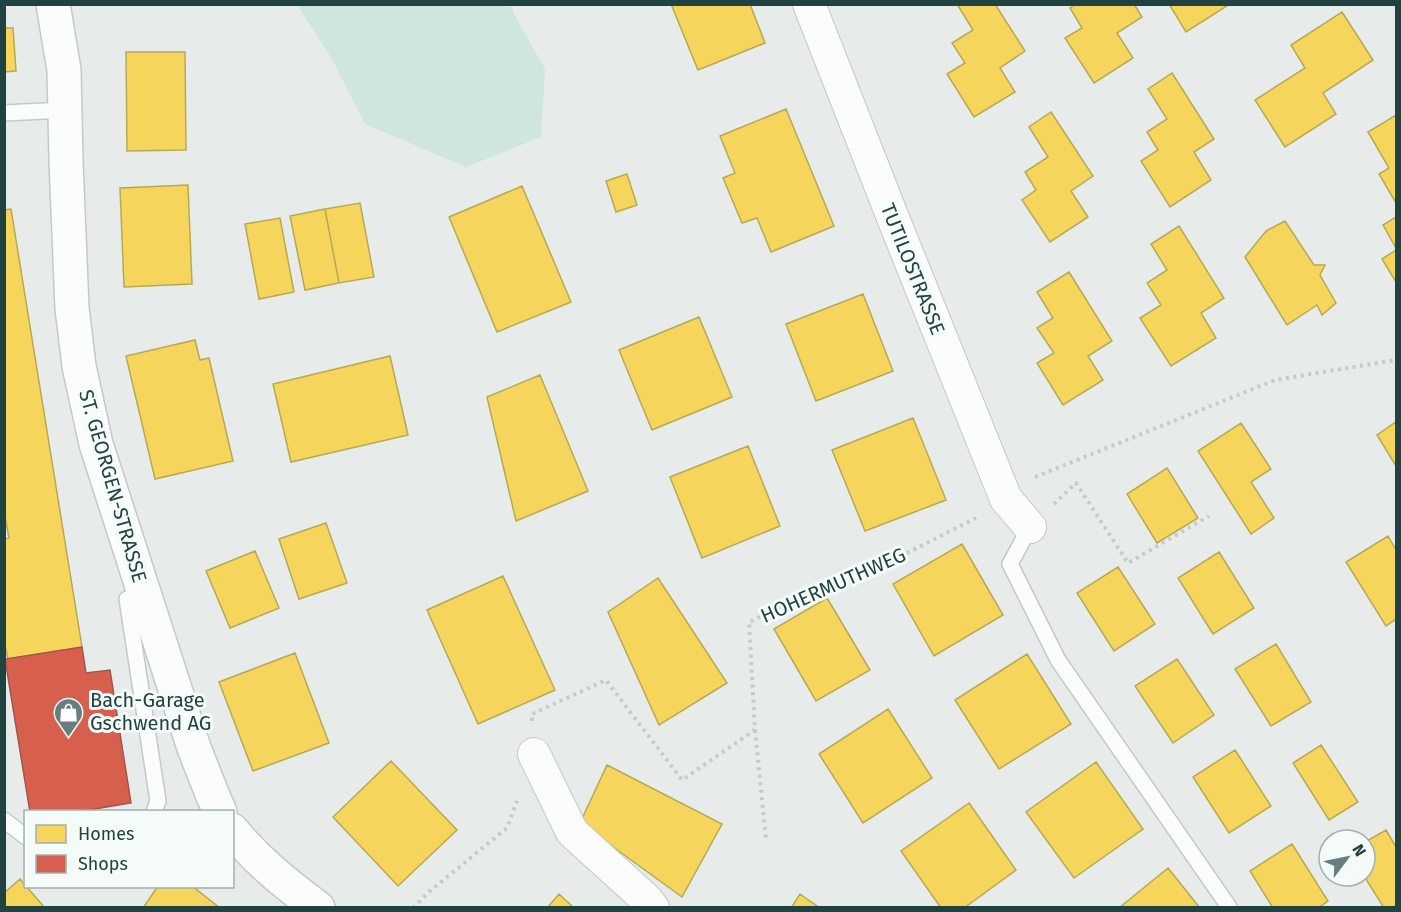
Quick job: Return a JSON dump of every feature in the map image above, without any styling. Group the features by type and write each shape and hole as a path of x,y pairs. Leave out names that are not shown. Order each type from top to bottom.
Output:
{"street":[{"name":"ST. GEORGEN-STRASSE","path":"53,4 64,70 72,308 79,366 96,444 194,748 219,810"},
{"name":"TUTILOSTRASSE","path":"809,4 897,230 1006,499 1030,527"},
{"path":"534,754 572,832 653,908"},
{"path":"234,832 262,864 318,908"}],"lane":[{"path":"4,113 65,110"},
{"path":"1030,527 1010,564 1058,660 1229,907"},
{"path":"144,594 127,599 158,801 155,810"},
{"path":"4,820 24,835"}],"path":[{"path":"1030,527 1028,480 1275,380 1396,360"},
{"path":"1076,483 1128,563 1209,516"},
{"name":"HOHERMUTHWEG","path":"755,730 748,622 831,583 844,585 986,514"},
{"path":"535,712 606,680 682,780 755,730 766,839"},
{"path":"413,908 430,891 507,828 520,794"}],"green space":[{"path":"297,5 511,5 545,69 541,137 466,167 365,124 332,59"}],"building: Homes":[{"path":"671,4 750,4 765,43 698,70"},
{"path":"957,4 995,4 1025,51 1000,68 1015,92 974,117 947,74 965,63 952,43 973,30"},
{"path":"1076,4 1134,4 1142,17 1117,33 1133,58 1094,83 1065,38 1082,28 1070,8"},
{"path":"1169,4 1230,4 1186,32"},
{"path":"1342,12 1373,60 1323,93 1336,114 1285,147 1255,100 1305,68 1291,45"},
{"path":"4,28 13,28 16,71 4,72"},
{"path":"126,52 185,52 186,150 127,151"},
{"path":"1172,73 1214,139 1194,152 1211,180 1170,207 1141,161 1158,150 1147,132 1167,119 1148,89"},
{"path":"786,109 834,226 771,252 757,218 742,223 723,178 735,173 720,136"},
{"path":"1051,112 1093,176 1071,191 1088,217 1050,242 1022,200 1036,190 1025,172 1048,157 1029,127"},
{"path":"1396,115 1396,203 1379,174 1389,168 1368,132"},
{"path":"627,174 637,205 616,212 606,181"},
{"path":"188,185 192,284 124,287 120,188"},
{"path":"522,186 571,302 497,332 449,217"},
{"path":"360,203 374,277 339,283 325,209"},
{"path":"11,209 82,647 8,659 4,641 4,539 9,538 4,511 4,210"},
{"path":"325,209 339,283 305,290 290,216"},
{"path":"1396,217 1396,248 1383,225"},
{"path":"280,218 294,292 259,299 245,224"},
{"path":"1285,221 1314,265 1325,265 1320,275 1336,303 1322,315 1317,305 1287,325 1245,257 1266,231"},
{"path":"1179,226 1224,298 1201,313 1216,338 1171,366 1140,318 1161,305 1147,283 1167,270 1151,244"},
{"path":"1396,250 1396,282 1382,259"},
{"path":"1069,272 1112,341 1088,356 1103,380 1063,405 1037,363 1054,353 1037,328 1053,318 1037,292"},
{"path":"863,294 893,371 816,401 786,324"},
{"path":"699,317 732,397 652,430 619,350"},
{"path":"195,340 200,360 209,358 233,461 155,479 126,356"},
{"path":"390,356 408,435 291,462 273,384"},
{"path":"540,375 588,491 516,521 487,397"},
{"path":"913,418 946,500 865,531 832,450"},
{"path":"1396,422 1396,466 1377,435"},
{"path":"1241,423 1271,469 1251,482 1274,518 1251,534 1198,451"},
{"path":"748,446 780,526 702,558 670,477"},
{"path":"1167,468 1198,518 1157,543 1127,494"},
{"path":"326,523 347,583 299,599 279,539"},
{"path":"1388,536 1396,550 1396,619 1386,626 1346,562"},
{"path":"962,544 1003,615 934,656 893,584"},
{"path":"255,551 279,608 230,628 206,571"},
{"path":"1219,552 1254,608 1213,634 1178,578"},
{"path":"1118,567 1155,624 1114,651 1077,593"},
{"path":"503,576 555,690 478,724 427,610"},
{"path":"658,578 727,683 659,725 608,612"},
{"path":"827,598 870,670 816,701 774,629"},
{"path":"1276,644 1311,702 1271,726 1235,669"},
{"path":"295,653 329,743 253,771 219,682"},
{"path":"1027,654 1071,724 999,769 955,700"},
{"path":"1177,659 1214,715 1173,743 1135,686"},
{"path":"888,709 932,778 863,823 819,754"},
{"path":"1321,745 1358,802 1329,820 1293,763"},
{"path":"1235,750 1271,806 1229,833 1193,777"},
{"path":"391,761 457,830 398,886 333,817"},
{"path":"1096,762 1143,829 1074,878 1026,812"},
{"path":"607,765 722,824 682,897 580,823"},
{"path":"969,803 1016,870 964,908 941,908 901,851"},
{"path":"1386,830 1396,847 1396,905 1393,908 1384,908 1372,888 1377,888 1377,835"},
{"path":"1292,844 1317,884 1317,888 1320,888 1328,901 1318,908 1273,908 1250,871"},
{"path":"1168,868 1200,908 1119,908"},
{"path":"20,879 24,888 28,888 45,908 4,908 4,893"},
{"path":"157,888 195,888 220,908 143,908"},
{"path":"559,894 574,908 547,908"},
{"path":"800,894 820,908 791,908"}],"building: Shops":[{"name":"Bach-Garage Gschwend AG","path":"82,647 86,673 110,670 131,803 89,810 30,810 5,659"}],"place":[{"name":"Bach-Garage Gschwend AG","path":"69,738"}]}
